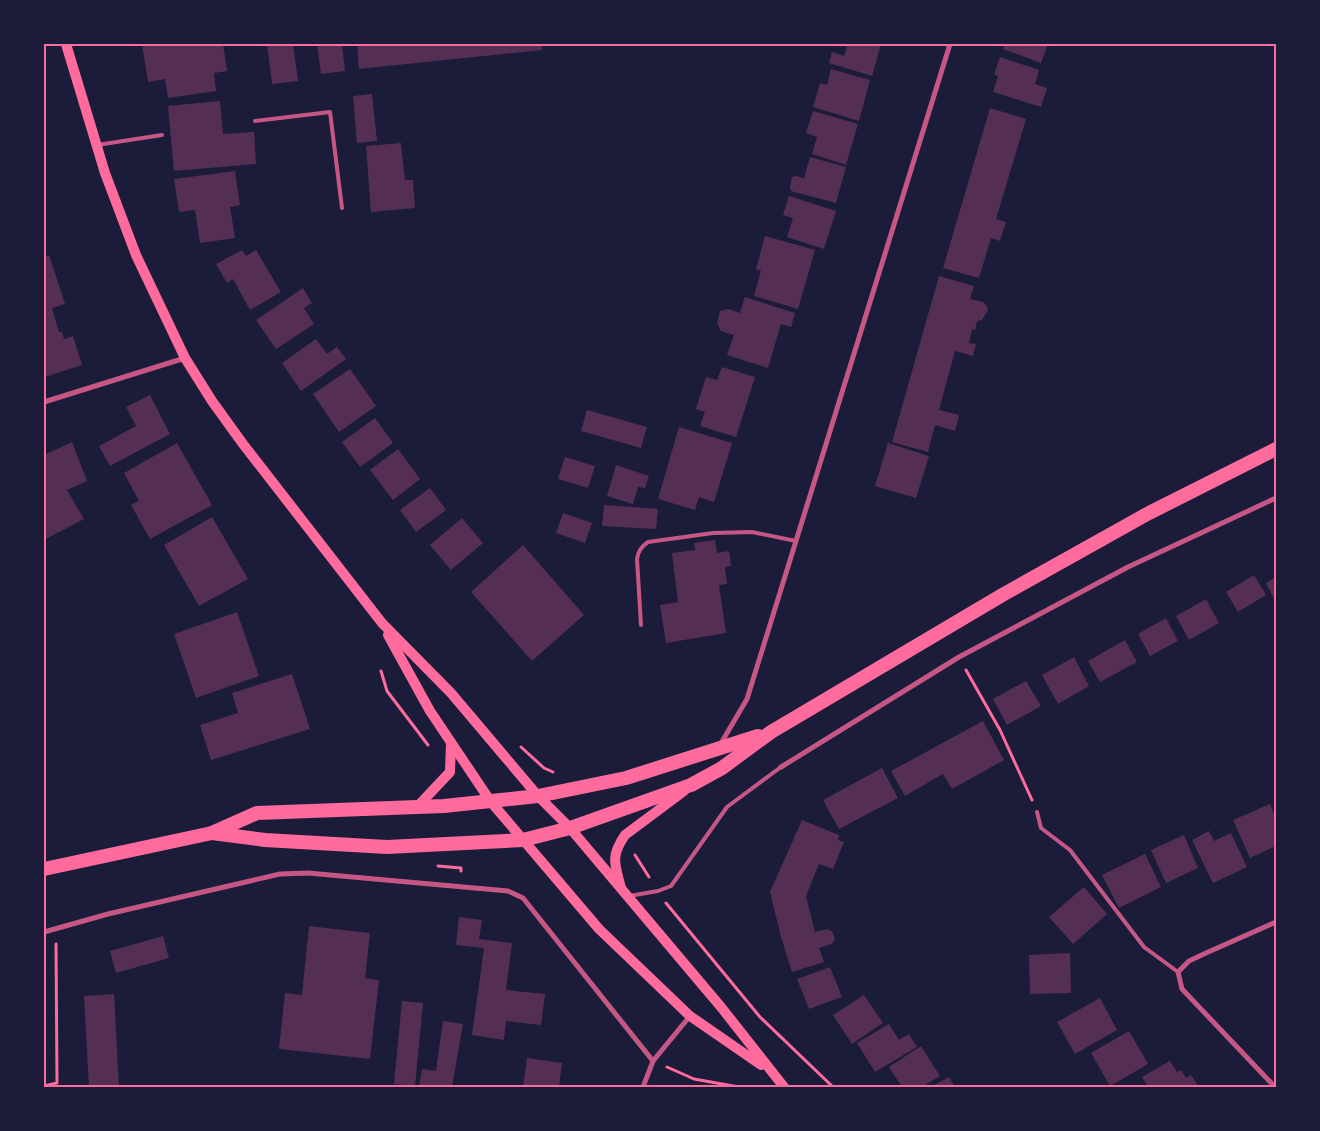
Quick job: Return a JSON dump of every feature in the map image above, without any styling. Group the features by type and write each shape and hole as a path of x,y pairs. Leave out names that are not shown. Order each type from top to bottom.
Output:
{"highway":[{"path":"212,833 265,840 387,847 523,840 570,828 691,785 722,768 771,732 1004,594 1149,513 1276,449"},
{"path":"44,869 212,833 257,813 491,802 538,796 626,778 771,732"}],"main road":[{"path":"66,44 105,174 136,255 186,358 212,401 242,444 382,623 451,693 538,796 570,828 721,1007 784,1087"},
{"path":"382,623 430,711 491,802 600,929 690,1016 770,1071"},
{"path":"418,806 450,772 451,743"},
{"path":"624,894 614,859 619,844 625,835 691,785"}],"street":[{"path":"717,750 747,699 950,44"},
{"path":"44,402 186,358"},
{"path":"781,767 958,657 1128,567 1276,498"},
{"path":"44,932 108,914 280,874 308,873 508,891 523,898 653,1061"},
{"path":"1275,1087 1182,989 1178,972 1190,961 1206,952 1276,922"},
{"path":"643,1087 653,1061 690,1016"}],"lane":[{"path":"255,121 330,112 342,208"},
{"path":"97,145 162,135"},
{"path":"642,625 637,553 648,542 713,533 752,532 796,541"},
{"path":"624,894 658,891 671,886 727,807 781,767"},
{"path":"1037,812 1042,828 1070,850 1144,946 1178,972"}],"path":[{"path":"958,657 1000,730 1037,812"},
{"path":"44,1086 57,1082 56,929"},
{"path":"653,1061 694,1079 739,1087"}],"building":[{"path":"142,44 223,44 227,71 214,73 216,91 168,98 165,79 148,82"},
{"path":"267,44 293,44 298,81 272,84"},
{"path":"317,44 342,44 345,71 321,74"},
{"path":"357,44 542,44 542,50 359,69"},
{"path":"838,44 881,44 872,76 829,63 832,52 844,56 847,47"},
{"path":"1005,44 1048,44 1041,63 1003,49"},
{"path":"1000,57 1039,70 1035,84 1047,88 1041,107 993,92 998,76 994,75"},
{"path":"831,69 870,80 859,121 813,107 820,83 827,85"},
{"path":"372,94 377,141 357,143 353,96"},
{"path":"220,101 223,134 254,132 256,164 174,171 168,106"},
{"path":"990,108 1026,119 996,219 1006,222 1000,241 991,238 979,278 943,268"},
{"path":"813,111 858,124 846,165 812,154 817,137 806,133"},
{"path":"401,143 405,180 413,180 415,208 371,212 366,146"},
{"path":"810,157 846,167 836,203 791,191 792,177 804,178"},
{"path":"235,171 240,205 230,207 235,238 200,243 195,210 179,212 174,179"},
{"path":"789,196 836,211 824,249 787,237 793,218 783,215"},
{"path":"765,236 815,250 798,309 754,296 761,271 756,269"},
{"path":"242,250 246,256 256,250 281,292 250,310 233,279 227,283 216,264"},
{"path":"49,255 65,304 52,308 59,332 62,332 64,339 73,336 82,365 45,377 44,257"},
{"path":"939,276 974,286 970,299 983,302 988,310 982,320 977,321 975,330 972,329 969,343 976,344 973,356 955,351 939,410 959,415 955,431 935,425 928,452 892,442"},
{"path":"303,288 312,303 304,308 314,324 276,349 256,320"},
{"path":"745,297 795,313 791,327 781,324 768,368 727,355 734,335 721,331 717,323 720,311 728,309 740,313"},
{"path":"316,339 327,354 337,347 346,359 301,391 282,363"},
{"path":"722,367 755,377 736,437 700,426 705,412 696,409 706,377 717,380"},
{"path":"350,369 376,406 339,432 313,394"},
{"path":"150,395 170,434 110,466 99,446 136,426 126,407"},
{"path":"587,410 647,427 641,448 581,431"},
{"path":"375,418 393,443 360,467 342,442"},
{"path":"679,427 732,443 714,502 699,497 695,510 658,499"},
{"path":"72,442 87,481 67,490 84,519 44,540 44,455"},
{"path":"177,443 212,505 150,539 131,505 139,501 124,473"},
{"path":"888,443 929,456 916,498 875,486"},
{"path":"398,449 420,479 393,500 370,470"},
{"path":"565,457 595,466 588,488 558,479"},
{"path":"616,465 649,476 645,488 638,487 633,504 607,496"},
{"path":"430,488 446,510 416,532 400,510"},
{"path":"604,505 658,509 656,529 602,526"},
{"path":"563,513 592,523 585,543 556,533"},
{"path":"212,517 248,579 199,606 164,545"},
{"path":"462,518 483,543 451,570 430,545"},
{"path":"715,540 717,553 729,551 731,566 725,567 727,584 719,585 726,633 666,643 660,605 678,602 672,553 695,550 694,543"},
{"path":"523,545 584,615 532,661 471,592"},
{"path":"1254,575 1266,595 1238,612 1226,592"},
{"path":"1276,577 1276,603 1266,583"},
{"path":"1206,599 1219,623 1189,640 1176,616"},
{"path":"237,612 259,676 196,698 174,634"},
{"path":"1166,618 1178,641 1150,656 1138,634"},
{"path":"1125,640 1137,662 1100,682 1088,661"},
{"path":"1074,657 1089,686 1058,704 1042,675"},
{"path":"292,674 310,729 211,760 200,725 238,713 232,693"},
{"path":"1026,681 1041,706 1007,725 993,699"},
{"path":"983,721 1004,760 952,789 943,774 905,796 891,771"},
{"path":"882,768 898,798 839,829 823,800"},
{"path":"1270,804 1276,819 1276,846 1250,858 1233,820"},
{"path":"802,820 839,835 838,840 844,842 833,869 819,864 806,896 815,932 827,929 832,931 835,939 832,944 819,948 824,962 792,972 770,892"},
{"path":"1209,831 1214,841 1231,833 1247,867 1213,883 1192,840"},
{"path":"1184,835 1198,868 1166,883 1151,850"},
{"path":"1145,854 1161,887 1119,908 1102,875"},
{"path":"1084,887 1107,914 1073,944 1049,917"},
{"path":"459,917 482,920 479,939 512,943 506,990 545,994 541,1025 506,1021 504,1040 472,1035 484,948 456,945"},
{"path":"309,926 370,933 365,978 379,980 370,1059 279,1049 285,993 302,995"},
{"path":"163,936 169,958 116,973 110,951"},
{"path":"1070,953 1071,993 1030,994 1029,955"},
{"path":"830,967 842,997 809,1009 797,979"},
{"path":"114,994 119,1087 89,1087 84,996"},
{"path":"864,995 883,1023 852,1044 833,1015"},
{"path":"1100,998 1117,1030 1075,1054 1057,1022"},
{"path":"402,1001 423,1003 415,1086 394,1084"},
{"path":"443,1021 463,1024 452,1087 419,1087 422,1069 436,1071"},
{"path":"889,1024 899,1040 909,1034 917,1047 875,1072 857,1043"},
{"path":"1129,1031 1148,1064 1110,1086 1091,1053"},
{"path":"921,1046 940,1076 922,1087 902,1087 889,1067"},
{"path":"527,1058 562,1063 559,1087 523,1087"},
{"path":"1170,1061 1177,1072 1181,1070 1186,1078 1191,1075 1198,1086 1148,1087 1142,1077"},
{"path":"949,1077 955,1087 931,1087"}]}
